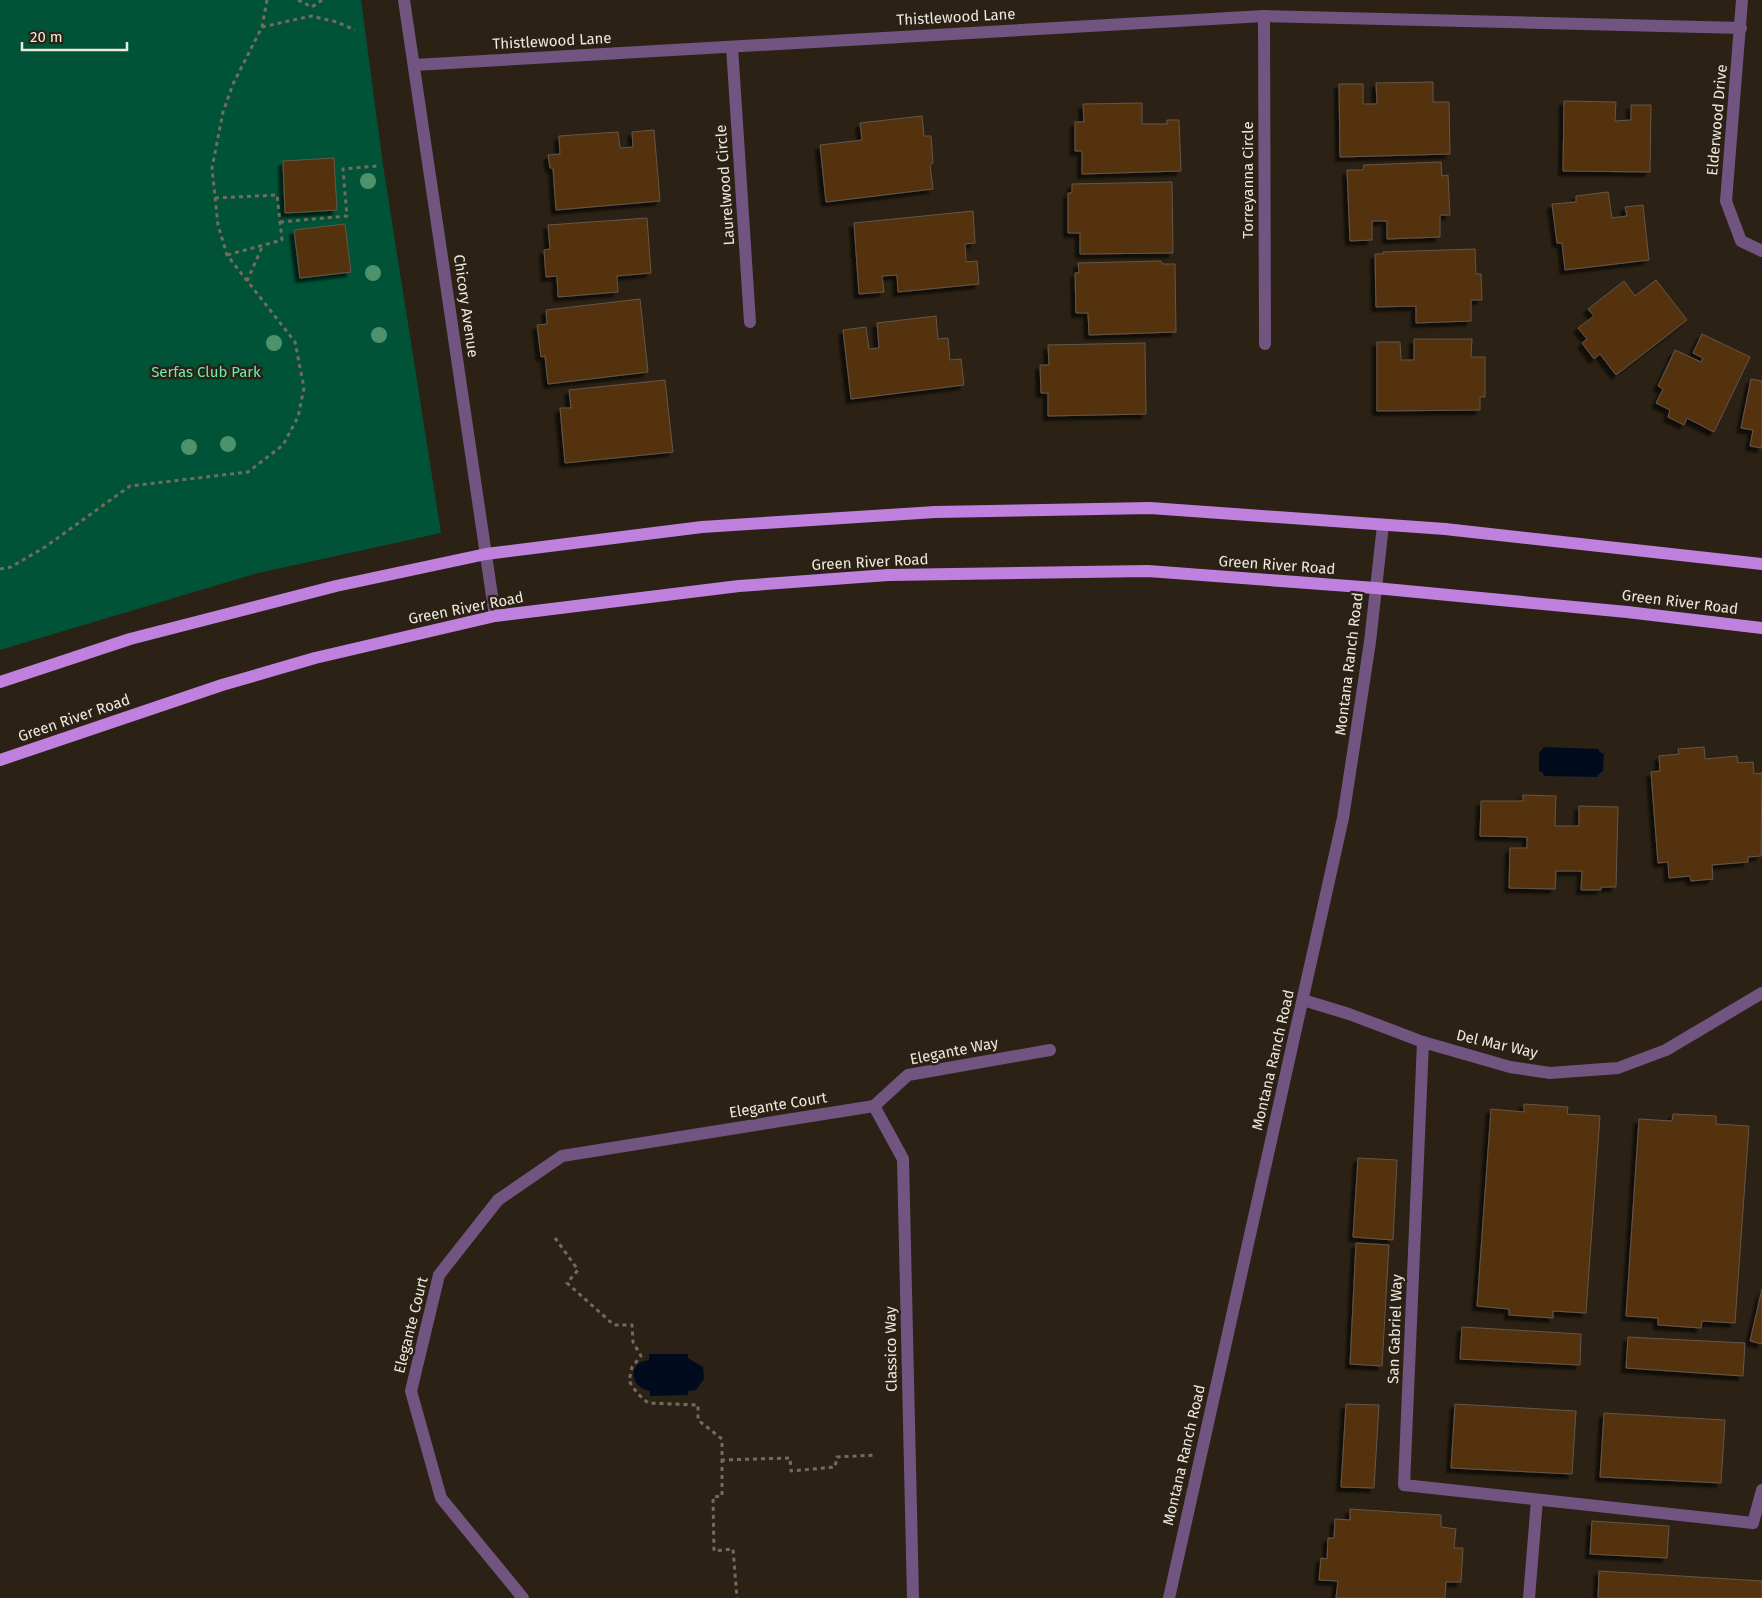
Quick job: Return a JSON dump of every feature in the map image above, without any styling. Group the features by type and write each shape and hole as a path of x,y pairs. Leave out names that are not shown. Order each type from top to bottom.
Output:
{"main road":[{"path":"0,682 130,639 336,586 486,554 702,527 935,512 1150,508 1445,530 1762,564"},
{"name":"Green River Road","path":"0,760 222,685 315,658 495,616 739,586 888,576 1148,571 1375,588 1627,612 1762,628"}],"street":[{"name":"Chicory Avenue","path":"404,0 495,616"},
{"name":"Elderwood Drive","path":"1742,0 1726,201 1741,241 1762,251"},
{"name":"Thistlewood Lane","path":"414,65 1264,16 1740,28"},
{"name":"Torreyanna Circle","path":"1264,16 1265,344"},
{"name":"Laurelwood Circle","path":"732,47 750,322"},
{"name":"Montana Ranch Road","path":"1169,1598 1343,818 1370,642 1383,525"},
{"name":"Del Mar Way","path":"1303,1000 1349,1014 1423,1042 1510,1067 1550,1072 1618,1068 1666,1050 1762,993"},
{"name":"San Gabriel Way","path":"1423,1042 1404,1485 1753,1523 1762,1490"},
{"name":"Elegante Way","path":"874,1106 908,1075 1050,1050"},
{"name":"Elegante Court","path":"523,1598 441,1498 411,1392 439,1275 498,1200 562,1156 874,1106"},
{"name":"Classico Way","path":"874,1106 903,1159 913,1598"},
{"path":"1528,1598 1537,1500"}],"path":[{"path":"0,569 11,567 45,547 130,486 248,472 283,445 298,418 304,388 295,342 227,255 218,225 214,198 212,168 223,112 233,84 262,27 267,0"},
{"path":"298,0 312,7"},
{"path":"312,7 322,0"},
{"path":"312,7 312,16"},
{"path":"262,27 312,16 338,22 355,30"},
{"path":"280,222 347,216 343,169 377,166"},
{"path":"214,198 277,194 282,240 227,255"},
{"path":"247,281 263,245"},
{"path":"555,1238 578,1270 568,1283 614,1325 632,1325 634,1342 640,1356 632,1367 629,1381 637,1393 648,1403 698,1405 698,1420 722,1439 722,1496 713,1497 714,1551 733,1549 737,1598"},
{"path":"721,1460 790,1458 791,1471 835,1467 837,1457 876,1455"}],"green space":[{"name":"Serfas Club Park","path":"0,0 361,0 383,165 441,533 258,573 0,650"}],"water":[{"path":"1544,747 1598,749 1604,754 1603,771 1597,777 1544,776 1539,771 1539,753"},
{"path":"649,1354 688,1354 688,1358 703,1367 704,1379 696,1390 688,1391 688,1395 650,1396 650,1391 638,1385 633,1375 637,1365 649,1360"}],"building":[{"path":"1433,82 1433,102 1449,102 1450,154 1340,157 1339,84 1363,84 1363,104 1377,104 1376,83"},
{"path":"1564,101 1616,102 1615,121 1631,120 1631,105 1651,105 1650,172 1563,171"},
{"path":"1142,103 1142,124 1167,124 1167,120 1179,120 1181,171 1082,174 1082,151 1075,151 1075,122 1084,122 1083,104"},
{"path":"922,116 924,136 931,136 933,163 930,165 933,189 826,202 820,145 862,140 860,123"},
{"path":"654,130 660,201 556,210 553,168 550,168 548,155 560,154 559,136 618,132 620,148 633,147 632,132"},
{"path":"334,158 337,210 285,213 283,161"},
{"path":"1441,162 1442,176 1448,175 1450,215 1440,215 1440,237 1387,239 1387,221 1372,221 1372,240 1350,241 1347,170 1363,170 1364,165"},
{"path":"1172,182 1173,253 1080,254 1080,233 1068,233 1068,193 1072,193 1072,184"},
{"path":"1608,192 1612,218 1627,216 1625,207 1643,205 1649,260 1565,270 1562,243 1557,243 1552,204 1576,202 1576,196"},
{"path":"973,211 975,243 965,244 966,262 977,261 979,284 898,292 897,275 882,276 884,292 859,294 854,223"},
{"path":"647,218 651,273 617,276 618,292 558,297 557,276 546,277 544,250 550,249 548,225"},
{"path":"345,224 351,272 300,278 294,230"},
{"path":"1475,249 1476,274 1481,274 1482,300 1471,300 1471,321 1416,323 1416,306 1376,307 1375,254 1383,254 1383,252"},
{"path":"1161,261 1162,264 1175,264 1176,332 1089,335 1088,313 1076,313 1075,273 1079,273 1078,263"},
{"path":"1656,280 1687,320 1616,375 1600,354 1594,359 1582,343 1587,339 1578,328 1594,316 1588,309 1624,281 1635,296"},
{"path":"640,299 648,372 548,384 545,356 541,357 537,325 547,324 546,310"},
{"path":"936,316 938,339 948,338 950,360 961,359 964,385 851,399 843,330 866,327 869,349 879,348 877,323"},
{"path":"1702,334 1750,357 1714,432 1687,418 1684,425 1668,417 1670,410 1656,403 1663,389 1658,386 1675,350 1701,362 1703,358 1693,353"},
{"path":"1414,339 1472,339 1471,357 1485,357 1485,397 1480,397 1480,410 1377,411 1377,342 1400,342 1401,360 1414,360"},
{"path":"1145,343 1146,414 1048,416 1048,393 1041,393 1040,365 1049,365 1048,345"},
{"path":"1751,379 1762,381 1762,448 1750,446 1753,430 1741,428"},
{"path":"665,380 673,452 565,463 560,408 571,408 569,390"},
{"path":"1704,747 1705,759 1737,756 1738,763 1753,762 1754,774 1762,773 1761,856 1748,857 1748,862 1712,865 1713,879 1691,881 1690,876 1669,878 1668,862 1658,863 1651,772 1660,771 1659,756 1679,754 1678,749"},
{"path":"1523,795 1556,796 1555,826 1579,826 1579,806 1618,807 1616,887 1601,887 1601,890 1581,890 1582,871 1556,871 1555,889 1509,888 1510,848 1527,848 1527,837 1480,836 1481,801 1523,801"},
{"path":"1524,1104 1568,1107 1567,1114 1600,1116 1586,1313 1553,1311 1553,1318 1509,1315 1509,1309 1477,1306 1491,1109 1524,1112"},
{"path":"1673,1114 1716,1116 1716,1124 1749,1126 1735,1323 1702,1321 1701,1328 1658,1325 1658,1318 1626,1316 1639,1119 1672,1121"},
{"path":"1358,1158 1397,1160 1393,1240 1353,1237"},
{"path":"1356,1243 1389,1245 1382,1366 1350,1364"},
{"path":"1762,1289 1762,1344 1750,1341"},
{"path":"1462,1327 1581,1334 1580,1365 1460,1359"},
{"path":"1628,1337 1745,1343 1743,1376 1626,1368"},
{"path":"1346,1404 1379,1405 1374,1488 1341,1487"},
{"path":"1455,1404 1576,1411 1572,1474 1451,1468"},
{"path":"1604,1413 1725,1420 1721,1483 1600,1477"},
{"path":"1350,1509 1441,1515 1441,1527 1456,1529 1454,1548 1463,1548 1461,1582 1446,1582 1445,1598 1336,1598 1338,1581 1319,1580 1321,1558 1327,1559 1328,1538 1334,1538 1335,1519 1350,1520"},
{"path":"1592,1521 1669,1526 1667,1558 1590,1554"},
{"path":"1599,1571 1762,1581 1762,1598 1598,1598"}]}
